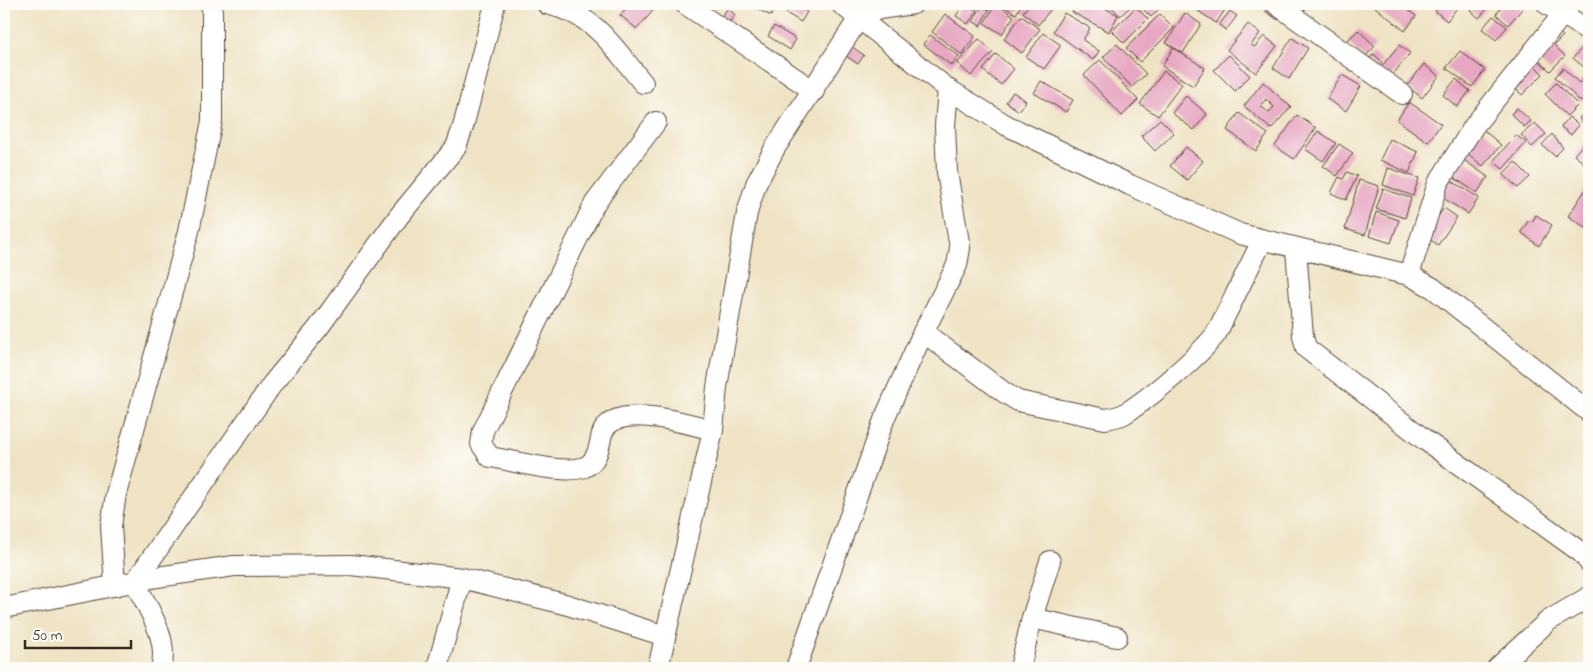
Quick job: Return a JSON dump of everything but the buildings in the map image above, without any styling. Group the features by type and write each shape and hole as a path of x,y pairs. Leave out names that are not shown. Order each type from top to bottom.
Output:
{"street":[{"path":"115,586 112,526 116,494 189,231 212,121 212,4"},
{"path":"135,582 273,383 319,327 398,216 456,147 464,127 495,4"},
{"path":"547,4 578,14 595,26 643,83"},
{"path":"686,4 814,91"},
{"path":"841,4 948,89 1006,125 1138,189 1240,234 1262,241 1409,275 1433,288 1589,412"},
{"path":"658,668 684,564 713,430 717,386 747,213 756,184 775,148 814,91 859,18 879,9 913,4"},
{"path":"1276,4 1402,94"},
{"path":"1409,275 1438,183 1474,126 1555,9 1589,31"},
{"path":"796,668 885,417 923,332 957,265 960,248 947,172 945,126 948,89"},
{"path":"656,122 594,203 482,431 481,444 490,457 571,470 587,466 596,457 603,431 621,417 657,417 713,430"},
{"path":"923,332 1018,401 1105,419 1114,418 1123,414 1148,396 1212,340 1262,241"},
{"path":"1296,249 1303,336 1306,348 1425,440 1582,553 1589,562"},
{"path":"1020,668 1032,618 1050,562"},
{"path":"4,608 135,582 234,566 351,565 462,578 568,605 665,636"},
{"path":"437,668 462,578"},
{"path":"135,582 163,642 164,657 161,668"},
{"path":"1497,668 1548,621 1589,597"},
{"path":"1032,618 1117,637"}]}
